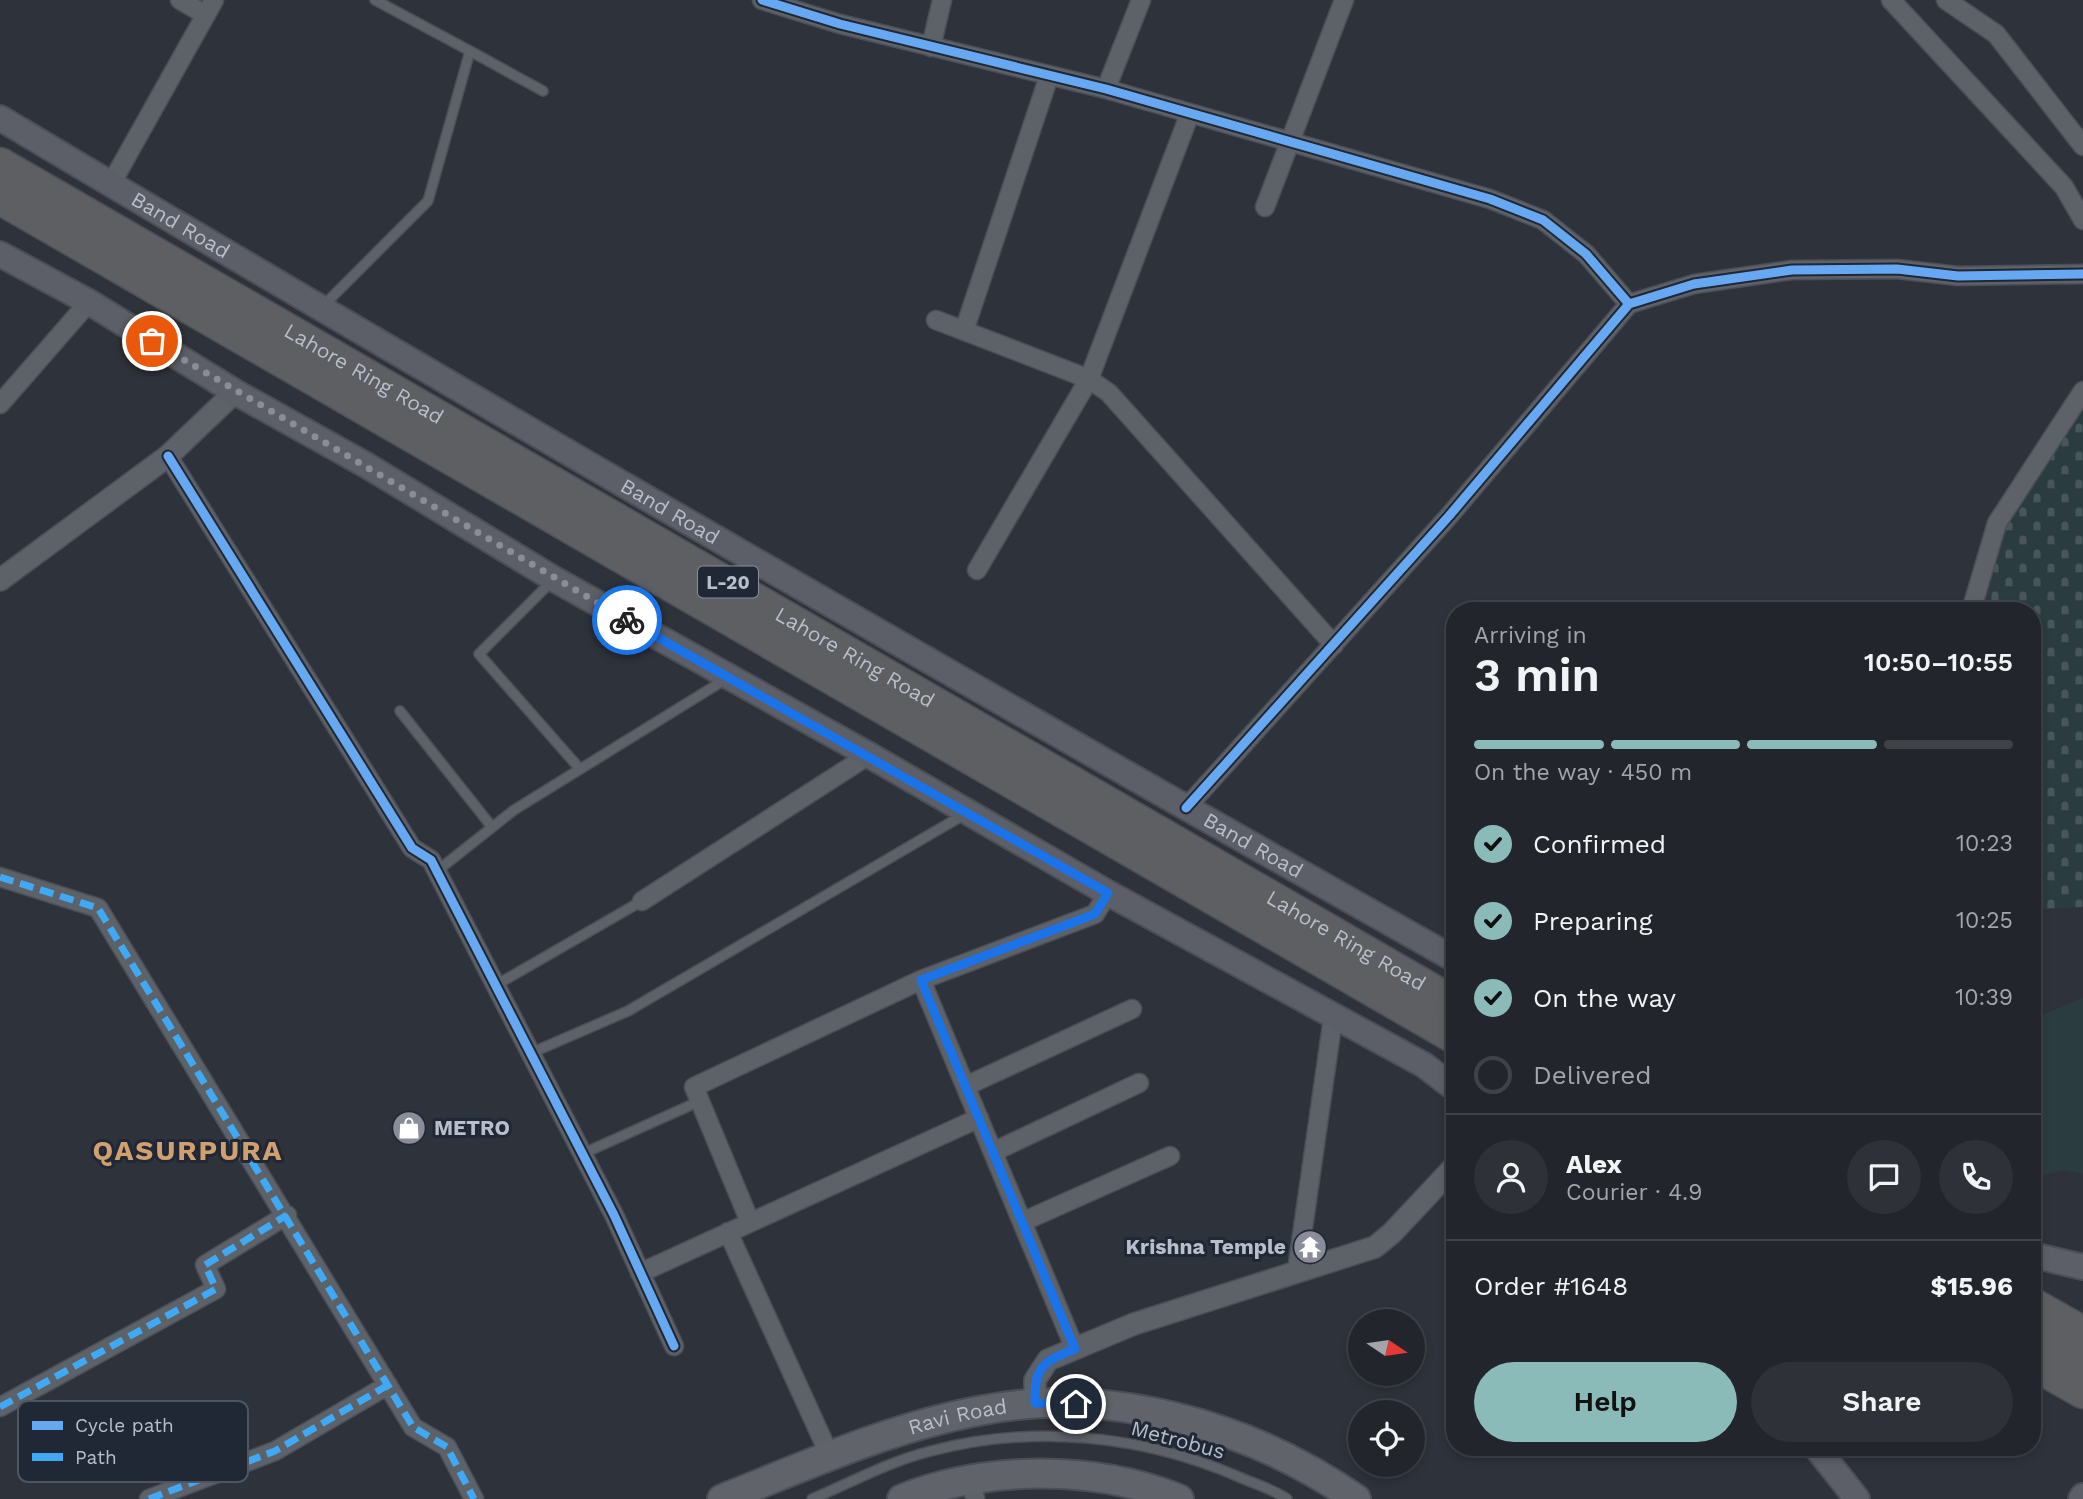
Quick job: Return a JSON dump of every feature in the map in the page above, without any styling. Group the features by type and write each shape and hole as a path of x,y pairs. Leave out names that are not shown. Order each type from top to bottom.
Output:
{"highway":[{"name":"Lahore Ring Road","path":"0,164 1446,998"},
{"name":"Lahore Ring Road","path":"0,198 1446,1032"},
{"path":"2041,1309 2083,1334"},
{"path":"2041,1335 2083,1359"},
{"path":"2041,1368 2083,1392"}],"main road":[{"name":"Band Road","path":"0,118 979,691 1446,954"},
{"path":"0,254 89,302 235,392 366,465 554,579 869,755 1108,893 1333,1018 1424,1065 1446,1082"},
{"path":"2041,1257 2083,1266"},
{"name":"Ravi Road","path":"722,1499 830,1456 978,1410 1035,1403 1097,1404 1166,1415 1222,1431 1328,1480 1356,1499"},
{"path":"1823,1456 1857,1499"},
{"path":"902,1499 974,1490 1030,1475 1065,1475 1147,1489 1180,1499"}],"street":[{"path":"111,184 210,7 180,0"},
{"path":"762,0 840,24 1106,89 1490,199 1543,220 1586,254 1629,304"},
{"path":"931,47 942,0"},
{"path":"1106,89 1140,0"},
{"path":"1265,207 1344,0"},
{"path":"1891,0 2064,187 2083,220"},
{"path":"1946,0 1996,34 2083,146"},
{"path":"964,331 1049,76"},
{"path":"976,570 1088,379 1190,113"},
{"path":"1186,808 1449,516 1629,304 1694,284 1791,270 1897,269 1958,276 2083,274"},
{"path":"0,404 89,302"},
{"path":"936,320 1088,379 1124,405 1334,645"},
{"path":"1974,602 1997,523 2083,391"},
{"path":"0,580 168,456 235,392"},
{"path":"168,456 412,848 431,860 582,1154 674,1346"},
{"path":"642,901 869,755"},
{"path":"0,877 98,908 413,1427 447,1447 474,1499"},
{"path":"750,1222 694,1087 921,980 1095,914 1108,893"},
{"path":"921,980 1075,1349"},
{"path":"966,1086 1132,1009"},
{"path":"1297,1270 1333,1018"},
{"path":"993,1152 1139,1083"},
{"path":"640,1273 979,1118"},
{"path":"1022,1222 1170,1156"},
{"path":"1035,1403 1035,1380 1048,1360 1135,1324 1375,1247 1392,1233 1446,1176"},
{"path":"0,1408 216,1290 205,1265 286,1214"},
{"path":"729,1232 830,1456"},
{"path":"248,1461 275,1451 388,1385"},
{"path":"149,1499 194,1482"}],"lane":[{"path":"374,0 543,91"},
{"path":"321,308 428,201 470,51"},
{"path":"554,579 479,654 580,769"},
{"path":"437,871 492,827 727,678"},
{"path":"400,711 492,827"},
{"path":"531,1053 628,1011 967,813"},
{"path":"496,985 642,901"},
{"path":"582,1154 700,1101"},
{"name":"Metrobus","path":"812,1499 930,1451 1033,1435 1091,1438 1152,1447 1212,1465 1287,1499"}],"green space":[{"path":"2083,398 2083,907 2041,909 2041,602 1976,602 1998,524"},
{"path":"2083,998 2083,1174 2064,1170 2041,1176 2041,1015"}],"marked path":[{"path":"0,877 98,908 413,1427 447,1447 474,1499"},
{"path":"0,1407 216,1289 205,1265 287,1215"},
{"path":"248,1461 275,1451 388,1385"},
{"path":"149,1499 194,1482"}],"cycle path":[{"path":"762,0 840,24 1106,89 1490,199 1543,220 1586,254 1629,304"},
{"path":"1186,808 1449,516 1629,304 1694,284 1792,270 1897,269 1958,276 2083,274"},
{"path":"168,456 412,848 431,860 614,1215 674,1346"}],"way so far":[{"path":"152,341 627,620"}],"place":[{"name":"METRO","path":"409,1128"},
{"name":"Krishna Temple","path":"1310,1247"}],"district":[{"name":"QASURPURA","path":"188,1150"}],"route":[{"path":"627,620 1108,893 1095,914 921,980 1075,1349 1048,1360 1040,1369 1035,1380 1035,1403 1076,1404"}]}
